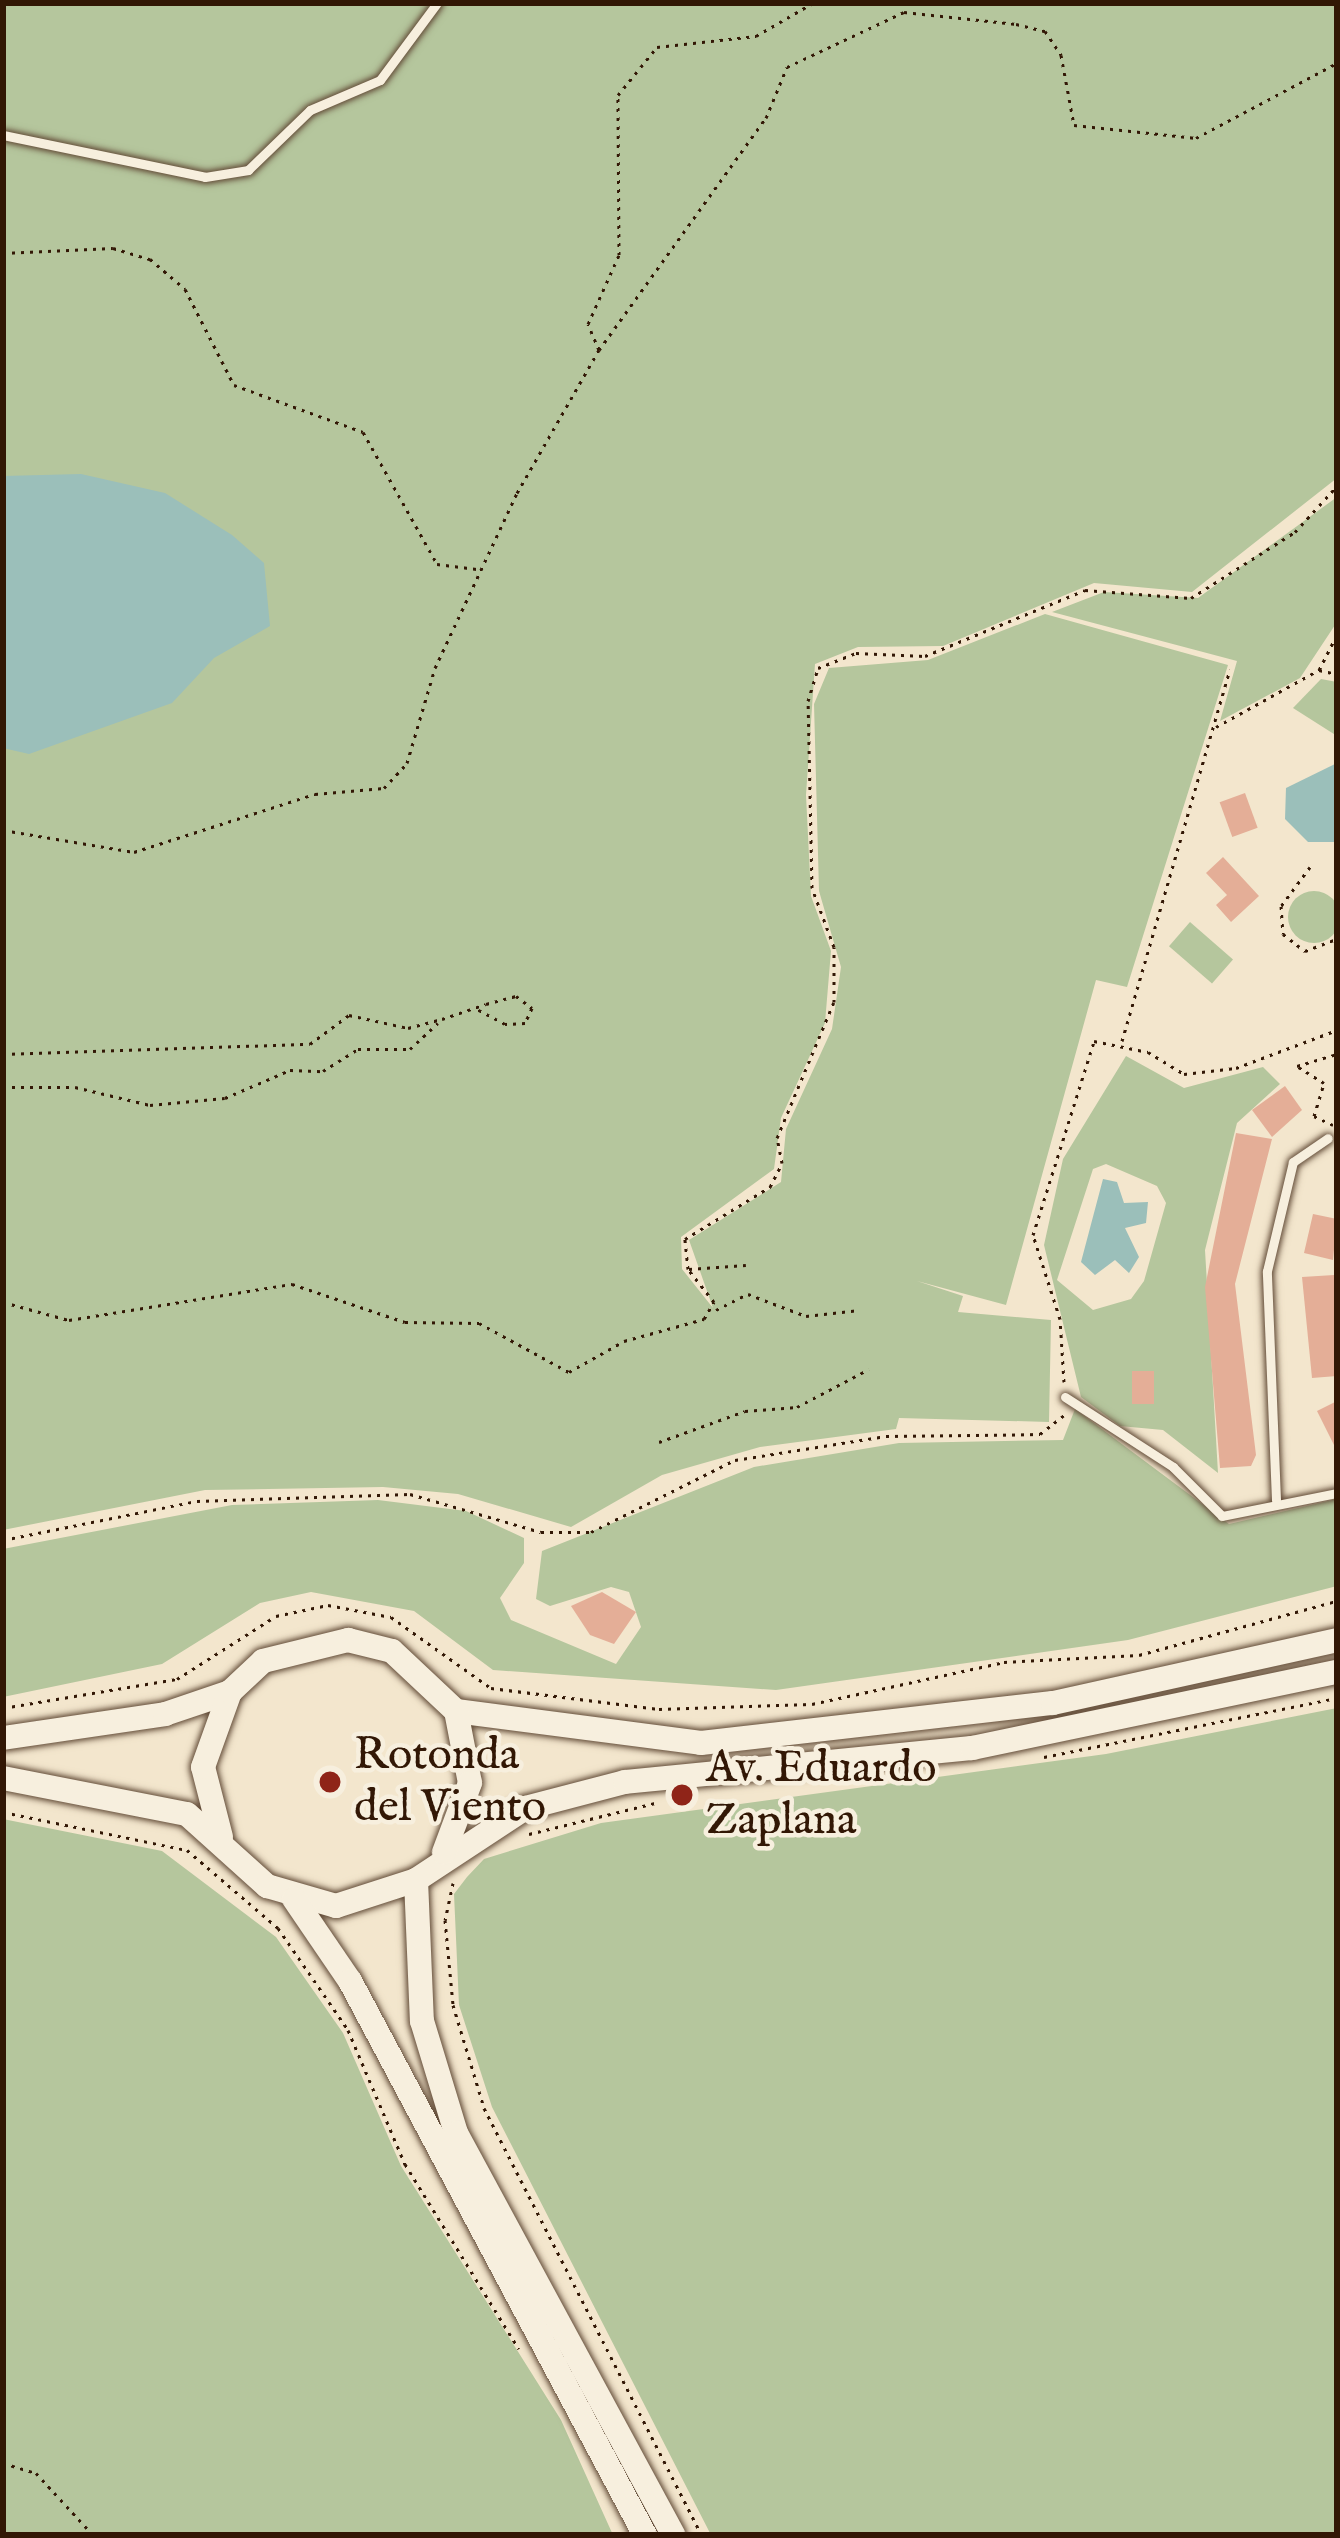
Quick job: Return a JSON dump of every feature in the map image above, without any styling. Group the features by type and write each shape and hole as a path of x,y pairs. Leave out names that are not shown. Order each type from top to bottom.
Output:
{"main road":[{"path":"3,1738 165,1714 230,1692 304,1643 348,1640 392,1651 456,1711 701,1743 1053,1703 1337,1640"},
{"path":"294,1899 336,1906 416,1880 444,1852 525,1808 625,1782 972,1748 1337,1672"},
{"path":"224,1845 203,1767 230,1692"},
{"path":"444,1852 470,1783 456,1711"},
{"path":"3,1778 137,1798 187,1814 294,1899 350,1981 644,2535"},
{"path":"416,1880 422,2021 456,2133 673,2535"}],"lane":[{"path":"3,135 205,177 248,170 310,110 380,80 437,3"},
{"path":"1276,1500 1267,1271 1293,1162 1328,1138"},
{"path":"1065,1397 1173,1467 1222,1516 1276,1500 1337,1493"}],"path":[{"path":"599,350 588,324 619,255 618,95 657,47 757,36 813,3"},
{"path":"3,830 134,852 315,794 384,788 407,763 479,569 599,350 766,118 787,67 893,14 1045,31 1061,55 1062,109 1073,125 1196,138 1337,63"},
{"path":"3,253 113,248 150,259 185,289 234,385 363,433 437,564 479,569"},
{"path":"714,1310 688,1269 693,1229 770,1187 782,1163 778,1138 834,1002 834,947 812,888 808,701 818,668 856,653 925,656 1085,590 1191,598 1294,532 1337,486"},
{"path":"1214,728 1319,670 1337,635"},
{"path":"1121,1045 1230,669"},
{"path":"1319,670 1337,674"},
{"path":"1310,867 1281,906 1283,934 1305,951 1337,939"},
{"path":"3,1054 310,1044 349,1015 408,1028 442,1019 475,1008 516,996 532,1008 525,1023 505,1024 475,1008"},
{"path":"3,1087 150,1105 225,1098 290,1070 323,1071 358,1049 410,1049 442,1019"},
{"path":"3,1540 197,1501 295,1495 410,1494 541,1532 591,1532 735,1460 886,1436 1040,1433 1060,1427 1065,1397 1060,1319 1034,1235 1094,1041 1121,1045 1184,1074 1236,1068 1337,1030"},
{"path":"1328,1138 1333,1122 1313,1111 1324,1083 1297,1066 1337,1054"},
{"path":"688,1269 746,1265"},
{"path":"3,1302 69,1320 292,1284 405,1322 479,1323 569,1372 748,1294 806,1316 860,1310"},
{"path":"659,1442 746,1411 797,1407 869,1369"},
{"path":"3,1708 177,1679 276,1616 328,1605 391,1617 491,1688 659,1709 812,1704 1004,1662 1138,1654 1337,1601"},
{"path":"1025,1760 1337,1698"},
{"path":"515,1838 668,1801"},
{"path":"3,1812 187,1850 278,1928 348,2030 405,2164 528,2362"},
{"path":"460,1874 445,1920 453,2005 484,2108 702,2535"},
{"path":"3,2464 36,2473 93,2535"}],"green space":[{"path":"3,3 1337,3 1337,478 1192,592 1094,583 943,646 858,647 815,664 806,795 811,896 831,951 825,1023 781,1118 774,1169 681,1237 682,1269 713,1308 689,1240 781,1182 786,1129 832,1029 841,967 819,891 814,704 829,668 928,660 1045,614 1228,665 1127,987 1096,980 1006,1305 917,1281 963,1296 958,1312 1051,1320 1049,1422 899,1418 896,1429 760,1447 662,1475 571,1527 458,1494 383,1487 205,1490 3,1530"},
{"path":"1337,497 1337,622 1300,678 1220,721 1237,661 1052,612 1104,592 1198,598"},
{"path":"1321,679 1337,682 1337,736 1293,708"},
{"path":"1314,891 1332,899 1340,917 1332,935 1314,943 1296,935 1288,917 1296,899"},
{"path":"1190,922 1233,959 1212,984 1169,946"},
{"path":"1126,1056 1184,1088 1263,1067 1280,1084 1237,1123 1205,1250 1218,1473 1163,1430 1120,1426 1081,1397 1044,1245 1063,1159","holes":["1106,1164 1157,1186 1166,1203 1144,1281 1131,1299 1093,1310 1057,1280 1093,1169"]},
{"path":"1075,1409 1229,1524 1337,1499 1337,1586 1128,1640 776,1690 493,1670 414,1611 311,1592 260,1603 162,1664 3,1697 3,1549 232,1505 378,1500 466,1511 524,1538 524,1563 500,1598 511,1620 616,1664 641,1627 629,1592 611,1587 550,1606 536,1599 542,1551 754,1467 899,1443 1063,1440"},
{"path":"1337,1708 1337,2535 711,2535 492,2107 459,2005 454,1894 484,1859 601,1823 1106,1754"},
{"path":"3,1819 162,1851 276,1937 343,2033 401,2166 561,2420 613,2535 3,2535"}],"water":[{"path":"81,474 165,493 232,535 264,563 270,626 214,658 172,703 29,754 3,748 3,476"},
{"path":"1337,763 1337,842 1308,842 1285,819 1286,788"},
{"path":"1103,1179 1117,1182 1124,1203 1148,1202 1146,1223 1125,1228 1139,1257 1129,1273 1115,1260 1095,1275 1081,1262"}],"building":[{"path":"1245,793 1258,828 1232,837 1220,802"},
{"path":"1223,857 1259,896 1231,922 1216,905 1227,895 1206,873"},
{"path":"1285,1086 1302,1110 1272,1137 1252,1110"},
{"path":"1236,1133 1272,1139 1235,1284 1256,1455 1251,1466 1220,1468 1205,1287"},
{"path":"1313,1214 1337,1219 1333,1260 1304,1253"},
{"path":"1334,1275 1337,1376 1312,1378 1302,1277"},
{"path":"1132,1371 1154,1371 1154,1404 1132,1404"},
{"path":"1337,1401 1337,1451 1317,1411"},
{"path":"602,1592 636,1612 614,1644 590,1635 571,1606"}],"place":[{"name":"Rotonda del Viento","path":"330,1782"},
{"name":"Av. Eduardo Zaplana","path":"682,1795"}]}
